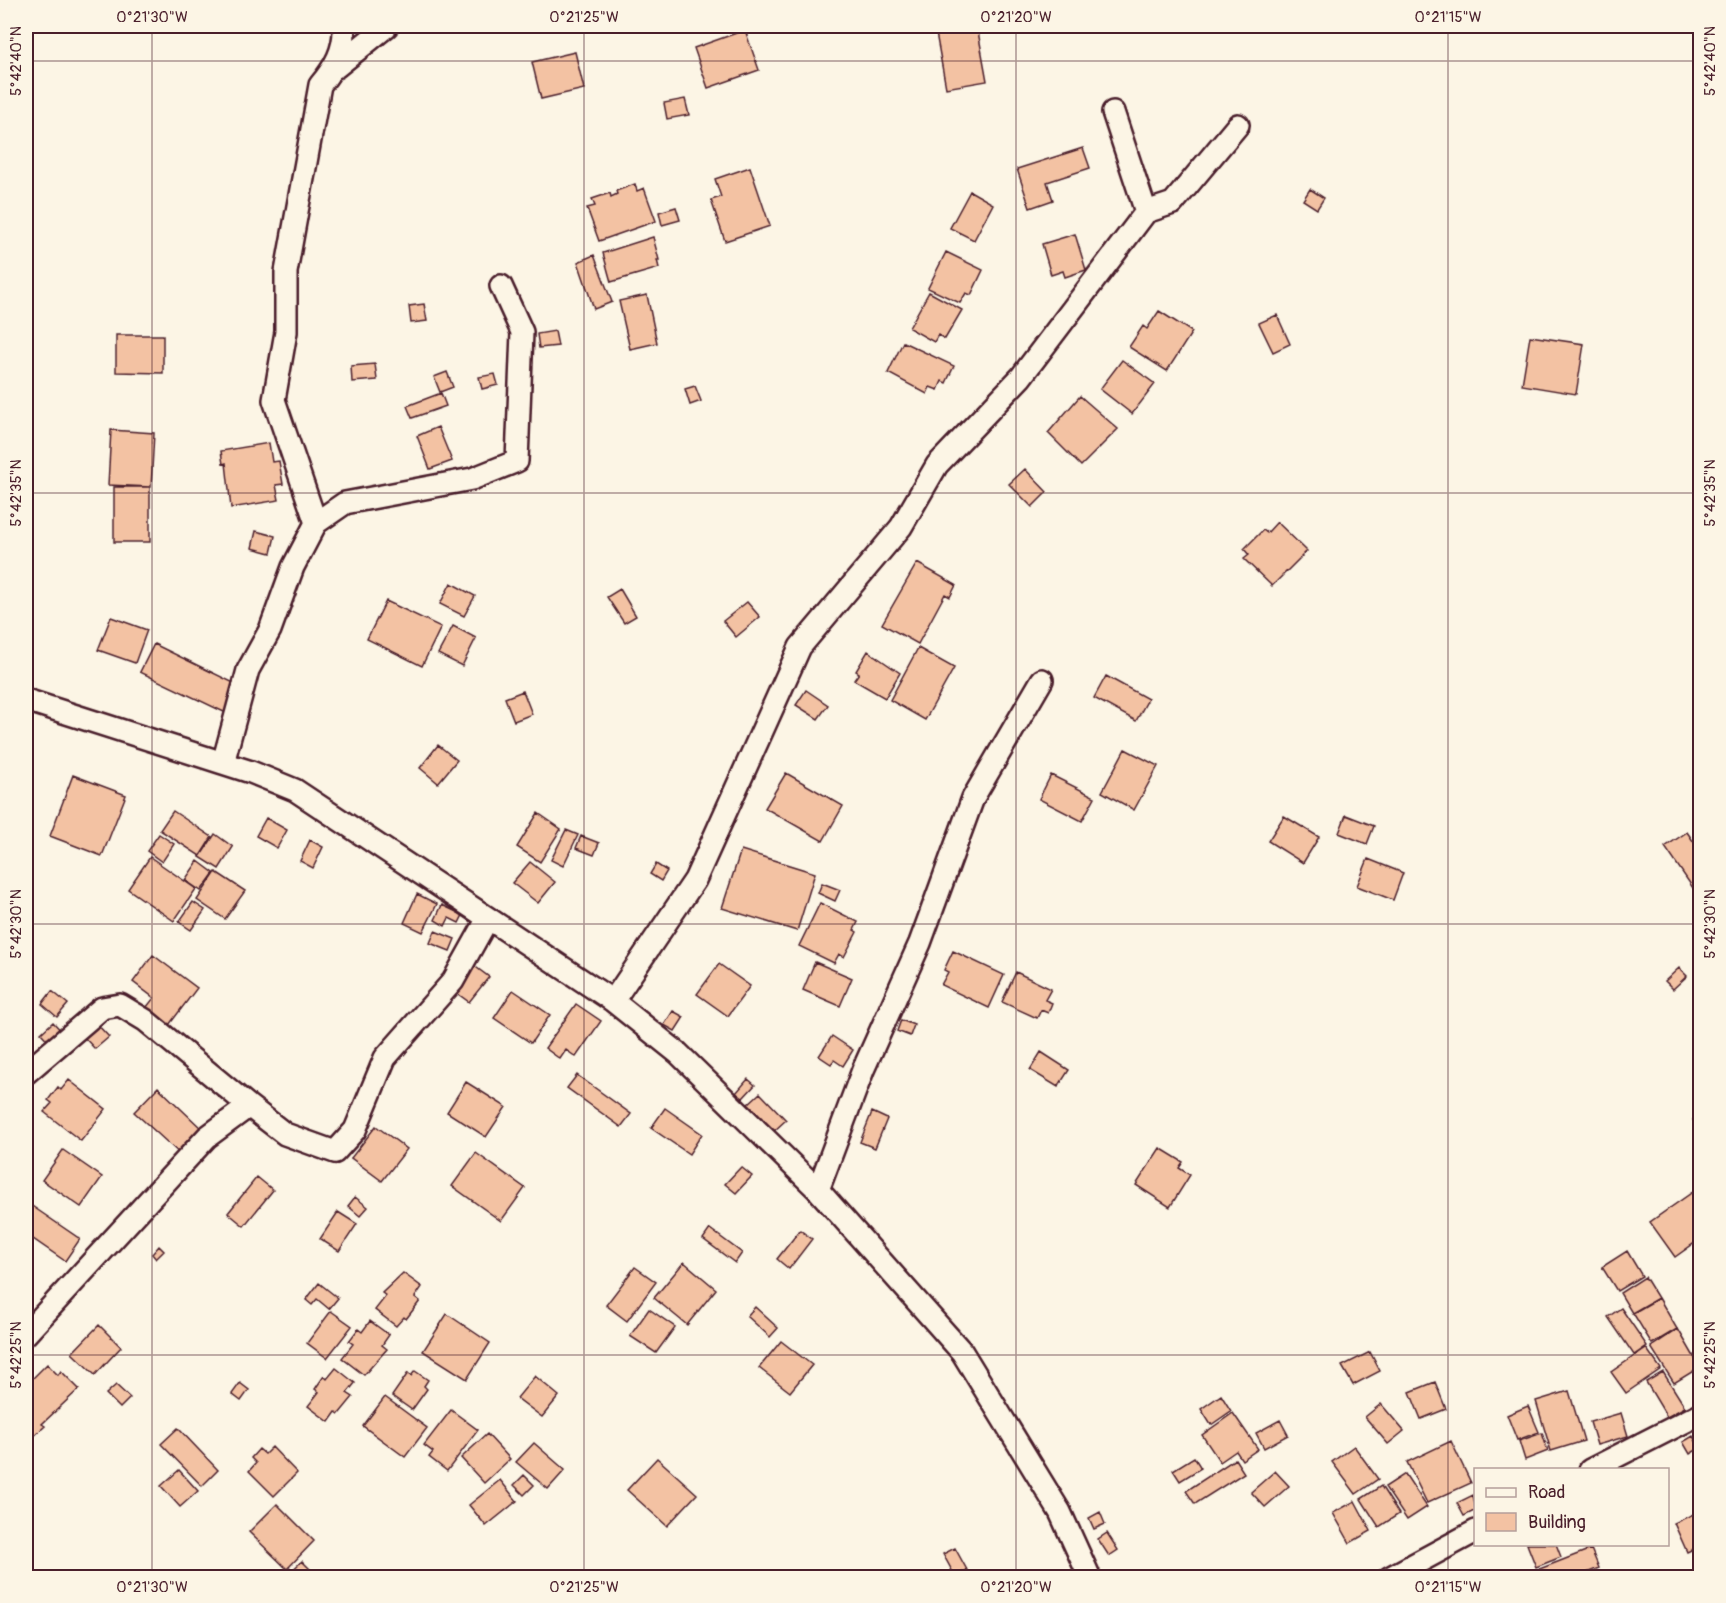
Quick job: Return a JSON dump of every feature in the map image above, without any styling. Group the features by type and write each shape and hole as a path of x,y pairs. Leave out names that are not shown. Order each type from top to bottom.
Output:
{"street":[{"path":"336,67 345,39 344,26"},
{"path":"316,523 274,400 286,332 286,272 320,86 336,67 387,26"},
{"path":"1113,112 1146,212"},
{"path":"613,1001 695,880 800,647 901,527 938,465 1021,377 1146,212 1173,203 1238,125"},
{"path":"223,763 248,670 270,630 294,567 316,523 345,503 472,479 518,461 522,332 501,286"},
{"path":"818,1190 863,1070 920,943 973,798 1042,681"},
{"path":"26,700 223,763 295,790 487,920 613,1001 678,1053 818,1190 962,1352 1060,1512 1090,1578"},
{"path":"26,1072 102,1008 120,1005 145,1020 285,1134 334,1152 355,1130 385,1058 453,981 487,920"},
{"path":"26,1334 207,1137 249,1106"},
{"path":"1594,1468 1701,1414"},
{"path":"1389,1578 1474,1532"}],"building":[{"path":"977,26 987,81 946,88 936,33"},
{"path":"745,30 759,70 708,88 694,48"},
{"path":"575,52 584,89 541,99 532,62"},
{"path":"685,99 689,115 667,119 664,103"},
{"path":"1083,148 1090,168 1047,182 1053,200 1030,208 1017,169"},
{"path":"750,167 770,226 725,241 711,200 721,197 715,179"},
{"path":"635,184 637,191 644,188 656,221 599,241 587,208 595,206 592,199 610,193 611,197 617,194 616,191"},
{"path":"1310,189 1324,198 1317,209 1303,200"},
{"path":"970,191 993,204 974,240 950,228"},
{"path":"676,207 680,220 662,225 659,212"},
{"path":"1075,234 1086,270 1065,277 1063,271 1051,275 1042,244"},
{"path":"653,237 659,268 611,282 603,253"},
{"path":"946,252 983,270 971,295 966,293 960,303 928,288"},
{"path":"594,255 612,302 594,309 578,262"},
{"path":"929,292 962,310 945,339 938,335 934,342 909,328"},
{"path":"647,295 657,343 630,349 619,301"},
{"path":"424,304 427,321 411,323 409,306"},
{"path":"1159,311 1192,332 1167,371 1129,347 1143,326 1147,329"},
{"path":"1277,315 1290,344 1273,352 1259,323"},
{"path":"555,331 558,346 539,348 537,334"},
{"path":"116,335 163,335 163,373 116,372"},
{"path":"1530,336 1584,344 1576,394 1522,385"},
{"path":"903,342 954,366 946,383 942,381 938,390 930,387 927,394 888,373"},
{"path":"1122,360 1155,384 1132,414 1100,389"},
{"path":"375,364 377,380 352,382 351,366"},
{"path":"447,372 453,387 440,392 434,377"},
{"path":"495,374 498,385 482,389 479,377"},
{"path":"695,386 701,401 690,405 685,389"},
{"path":"441,393 446,406 412,418 407,406"},
{"path":"1080,396 1118,429 1081,466 1048,433"},
{"path":"438,427 452,461 430,469 417,436"},
{"path":"111,430 154,433 151,487 108,485"},
{"path":"269,443 272,462 279,461 283,484 276,485 279,500 231,508 226,463 223,464 221,451"},
{"path":"1025,469 1047,492 1032,507 1009,484"},
{"path":"114,487 150,487 150,542 114,542"},
{"path":"1277,522 1307,551 1272,586 1244,559 1249,555 1244,549 1263,530 1267,533"},
{"path":"256,531 275,536 271,553 252,548"},
{"path":"917,563 956,585 950,597 945,594 918,644 882,624"},
{"path":"451,583 475,596 464,616 440,604"},
{"path":"620,589 636,616 624,623 607,597"},
{"path":"386,601 441,627 422,666 367,639"},
{"path":"747,602 760,617 736,637 723,621"},
{"path":"111,617 147,630 135,663 98,650"},
{"path":"453,626 476,638 462,666 438,654"},
{"path":"154,644 240,686 226,713 140,672"},
{"path":"918,648 954,668 925,720 890,700"},
{"path":"868,651 900,673 885,698 854,680 859,673 856,671"},
{"path":"1106,676 1148,699 1136,721 1094,698"},
{"path":"806,690 828,705 818,719 796,705"},
{"path":"523,691 532,714 514,721 505,698"},
{"path":"438,745 457,760 438,783 420,768"},
{"path":"1125,749 1158,766 1134,810 1102,792"},
{"path":"786,773 843,806 823,841 765,808"},
{"path":"73,775 126,795 102,856 50,836"},
{"path":"1051,775 1095,797 1082,821 1039,799"},
{"path":"173,811 212,837 200,856 160,830"},
{"path":"538,813 561,829 540,862 517,847"},
{"path":"1346,815 1374,826 1367,844 1339,833"},
{"path":"1284,816 1319,837 1303,863 1268,841"},
{"path":"266,818 287,830 277,848 256,836"},
{"path":"566,830 578,835 563,866 551,860"},
{"path":"1687,832 1700,851 1700,883 1693,888 1665,847"},
{"path":"159,834 174,844 162,862 147,851"},
{"path":"215,834 233,847 219,869 200,857"},
{"path":"581,836 599,843 594,855 576,848"},
{"path":"310,840 323,847 313,868 300,861"},
{"path":"741,850 815,873 797,931 722,908"},
{"path":"150,857 196,889 174,921 128,889"},
{"path":"1368,859 1403,873 1393,900 1357,886"},
{"path":"198,861 214,873 201,891 185,880"},
{"path":"530,862 555,882 538,903 512,883"},
{"path":"656,864 667,871 661,881 650,874"},
{"path":"216,872 245,891 225,919 197,900"},
{"path":"822,883 840,890 835,901 818,893"},
{"path":"417,894 437,904 423,932 404,923"},
{"path":"193,902 205,910 191,930 179,922"},
{"path":"820,903 858,922 854,930 857,932 844,957 839,954 834,963 799,946"},
{"path":"442,905 463,915 459,923 449,918 445,926 435,920"},
{"path":"435,931 455,939 450,951 430,943"},
{"path":"953,951 1004,975 989,1008 941,985 948,972 944,970"},
{"path":"153,955 197,988 169,1025 146,1008 154,998 133,982"},
{"path":"815,962 852,978 840,1006 803,990"},
{"path":"719,964 750,986 728,1016 697,994"},
{"path":"473,965 489,977 469,1002 454,991"},
{"path":"1679,968 1687,976 1673,989 1665,981"},
{"path":"1016,972 1051,989 1045,1000 1052,1003 1048,1013 1041,1010 1037,1018 1002,1002"},
{"path":"513,990 550,1015 531,1043 494,1018"},
{"path":"52,991 68,1004 57,1017 42,1004"},
{"path":"576,1004 601,1021 576,1057 566,1050 560,1059 545,1048"},
{"path":"673,1011 684,1017 675,1031 664,1025"},
{"path":"901,1020 914,1025 910,1036 897,1031"},
{"path":"94,1021 109,1037 95,1049 81,1034"},
{"path":"53,1022 64,1034 52,1045 41,1033"},
{"path":"832,1036 853,1050 843,1066 834,1060 831,1064 819,1056"},
{"path":"1041,1052 1069,1070 1058,1087 1030,1070"},
{"path":"577,1075 631,1114 621,1127 567,1088"},
{"path":"748,1079 755,1085 743,1098 736,1093"},
{"path":"69,1080 106,1109 81,1141 44,1112 52,1103 48,1100 58,1087 61,1090"},
{"path":"466,1082 506,1107 486,1137 447,1112"},
{"path":"158,1087 203,1130 180,1154 134,1112"},
{"path":"760,1093 786,1120 774,1131 748,1104"},
{"path":"665,1108 702,1134 689,1154 651,1128"},
{"path":"872,1112 887,1119 875,1148 860,1142"},
{"path":"1700,1114 1700,1130 1693,1120"},
{"path":"376,1126 407,1149 382,1181 351,1158"},
{"path":"1160,1148 1183,1162 1179,1168 1190,1175 1170,1207 1136,1185"},
{"path":"63,1150 102,1177 81,1207 42,1180"},
{"path":"476,1153 525,1188 501,1221 452,1186"},
{"path":"741,1167 752,1176 736,1193 725,1184"},
{"path":"257,1177 273,1190 244,1226 228,1213"},
{"path":"1697,1189 1700,1193 1700,1239 1675,1257 1650,1222"},
{"path":"355,1197 368,1207 360,1216 348,1206"},
{"path":"26,1202 80,1239 65,1261 26,1234"},
{"path":"338,1212 357,1224 339,1251 320,1239"},
{"path":"710,1229 742,1253 735,1263 703,1239"},
{"path":"800,1230 812,1239 789,1269 777,1259"},
{"path":"159,1246 164,1251 156,1259 152,1254"},
{"path":"1627,1251 1642,1276 1617,1291 1602,1267"},
{"path":"684,1262 716,1289 687,1325 654,1298"},
{"path":"635,1267 656,1282 627,1321 606,1305"},
{"path":"403,1273 422,1287 415,1297 420,1301 406,1319 404,1317 396,1326 375,1310 386,1296 382,1293"},
{"path":"1645,1277 1658,1298 1632,1313 1620,1293"},
{"path":"319,1283 338,1298 329,1309 317,1299 312,1305 306,1300"},
{"path":"1659,1298 1677,1329 1652,1344 1633,1313"},
{"path":"755,1307 778,1328 770,1337 747,1316"},
{"path":"1621,1308 1647,1346 1634,1355 1608,1317"},
{"path":"649,1309 675,1327 656,1353 630,1336"},
{"path":"331,1311 352,1326 327,1358 307,1343"},
{"path":"447,1314 490,1343 467,1379 423,1351"},
{"path":"370,1321 389,1335 382,1345 387,1349 364,1375 342,1358 353,1344 349,1341 358,1329 362,1332"},
{"path":"99,1325 121,1347 95,1375 72,1353"},
{"path":"1678,1329 1700,1367 1674,1383 1651,1347"},
{"path":"781,1341 812,1365 790,1392 759,1368"},
{"path":"1646,1348 1661,1369 1626,1393 1611,1372"},
{"path":"1370,1352 1380,1371 1353,1385 1342,1366"},
{"path":"47,1364 58,1375 61,1371 79,1389 42,1424 45,1426 33,1437 26,1430 26,1385"},
{"path":"336,1368 355,1383 347,1393 353,1397 339,1414 336,1412 329,1422 308,1406 319,1392 315,1389 324,1376 327,1379"},
{"path":"415,1371 428,1380 424,1386 427,1389 412,1410 392,1396 408,1373 411,1376"},
{"path":"1663,1372 1685,1407 1667,1417 1646,1382"},
{"path":"535,1376 559,1396 542,1417 517,1398"},
{"path":"1435,1382 1446,1409 1421,1419 1410,1392"},
{"path":"240,1383 249,1390 241,1401 232,1394"},
{"path":"116,1385 130,1398 120,1408 106,1394"},
{"path":"1569,1391 1584,1441 1551,1451 1536,1401"},
{"path":"1221,1395 1231,1411 1211,1425 1201,1409"},
{"path":"385,1397 427,1428 405,1457 363,1426"},
{"path":"1381,1404 1404,1431 1388,1444 1365,1417"},
{"path":"1528,1406 1539,1432 1517,1440 1507,1415"},
{"path":"451,1410 478,1430 447,1471 429,1457 433,1452 424,1445"},
{"path":"1233,1413 1258,1449 1242,1460 1236,1451 1220,1462 1202,1435"},
{"path":"1621,1413 1628,1436 1597,1445 1590,1422"},
{"path":"1280,1420 1288,1435 1264,1448 1256,1433"},
{"path":"178,1428 218,1470 202,1486 161,1444"},
{"path":"1542,1433 1548,1451 1525,1460 1519,1441"},
{"path":"487,1434 510,1459 484,1483 461,1458"},
{"path":"1693,1436 1700,1448 1690,1454 1683,1442"},
{"path":"1451,1441 1471,1483 1427,1503 1407,1462"},
{"path":"534,1443 565,1470 548,1489 516,1462"},
{"path":"1354,1446 1378,1479 1356,1494 1332,1462"},
{"path":"272,1447 297,1473 274,1496 249,1471 256,1463 251,1458 259,1449 265,1454"},
{"path":"1194,1457 1201,1468 1180,1481 1173,1470"},
{"path":"657,1458 697,1494 667,1526 627,1490"},
{"path":"1235,1459 1244,1473 1195,1504 1186,1491"},
{"path":"179,1470 198,1491 180,1507 161,1486"},
{"path":"1275,1471 1289,1486 1265,1507 1251,1492"},
{"path":"1405,1474 1427,1507 1407,1520 1385,1487"},
{"path":"524,1475 534,1485 524,1495 514,1485"},
{"path":"500,1480 517,1501 486,1526 469,1505"},
{"path":"1381,1486 1399,1514 1379,1527 1361,1499"},
{"path":"1473,1495 1474,1511 1464,1516 1457,1503"},
{"path":"1355,1501 1371,1531 1350,1543 1333,1513"},
{"path":"277,1504 314,1541 287,1569 249,1532"},
{"path":"1700,1511 1700,1546 1687,1552 1674,1523"},
{"path":"1100,1512 1105,1524 1094,1529 1089,1518"},
{"path":"1107,1533 1118,1550 1109,1556 1098,1539"},
{"path":"1528,1546 1557,1546 1561,1557 1536,1567"},
{"path":"955,1548 967,1570 955,1576 943,1554"},
{"path":"1591,1549 1599,1568 1574,1578 1540,1578 1537,1570"},
{"path":"302,1561 315,1574 312,1578 284,1578"}]}
